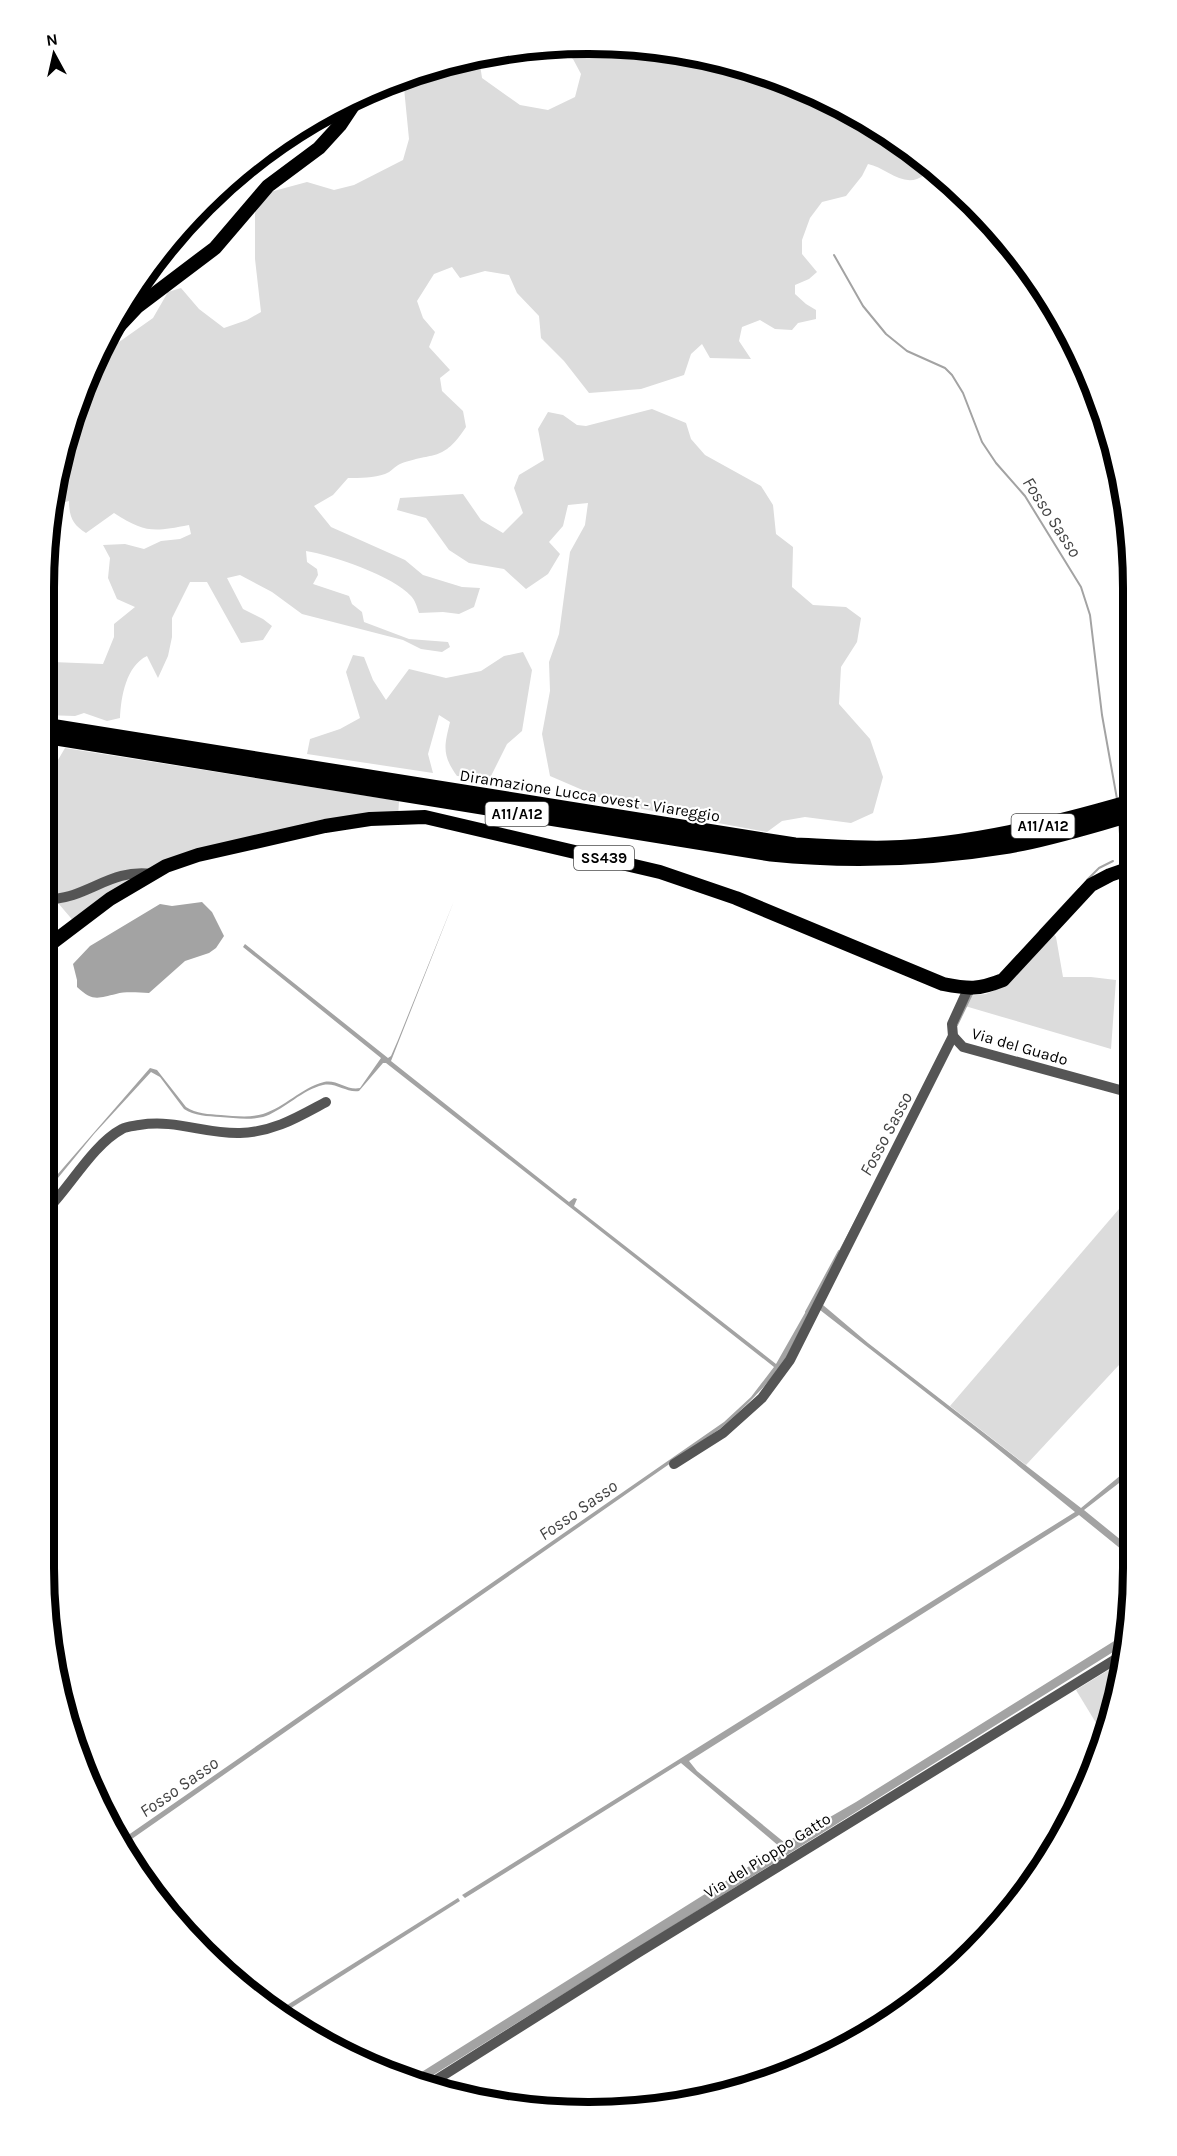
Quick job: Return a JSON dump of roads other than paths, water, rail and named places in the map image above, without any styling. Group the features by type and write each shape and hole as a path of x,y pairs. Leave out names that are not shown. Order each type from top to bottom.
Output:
{"highway":[{"name":"Diramazione Lucca ovest - Viareggio","path":"54,727 264,772 770,848 795,846 958,847 1046,838 1123,816"},
{"name":"Diramazione Lucca ovest - Viareggio","path":"54,737 280,763 770,848"},
{"name":"Diramazione Lucca ovest - Viareggio","path":"958,847 1123,804"}],"main road":[{"path":"130,314 215,248 268,186 319,148 350,110"},
{"name":"SS439","path":"54,941 110,899 166,866 198,855 325,826 370,819 425,818 660,872 736,898 943,984 968,989 987,986 1003,980 1091,885 1123,871"}],"street":[{"path":"54,900 73,895 114,877 136,872 152,874"},
{"name":"Via del Guado","path":"968,989 952,1024 953,1036 963,1047 1123,1091"},
{"path":"674,1464 723,1433 762,1398 790,1360 953,1036"},
{"path":"54,1202 103,1142 124,1127 175,1123 240,1133 286,1124 326,1102"},
{"name":"Via del Pioppo Gatto","path":"436,2080 646,1947 1115,1660"}],"waterway":[{"name":"Fosso Sasso","path":"834,255 863,306 886,334 907,351 945,368 952,375 963,393 982,442 996,463 1025,496 1081,587 1090,615 1102,715 1117,799"},
{"name":"Fosso Sasso","path":"1119,823 1122,856"},
{"name":"Fosso Sasso","path":"1087,880 1099,868 1113,861"},
{"name":"Fosso Sasso","path":"1040,931 1079,889"},
{"name":"Fosso Sasso","path":"957,1025 973,992"},
{"name":"Fosso Sasso","path":"806,1312 839,1251"}]}
